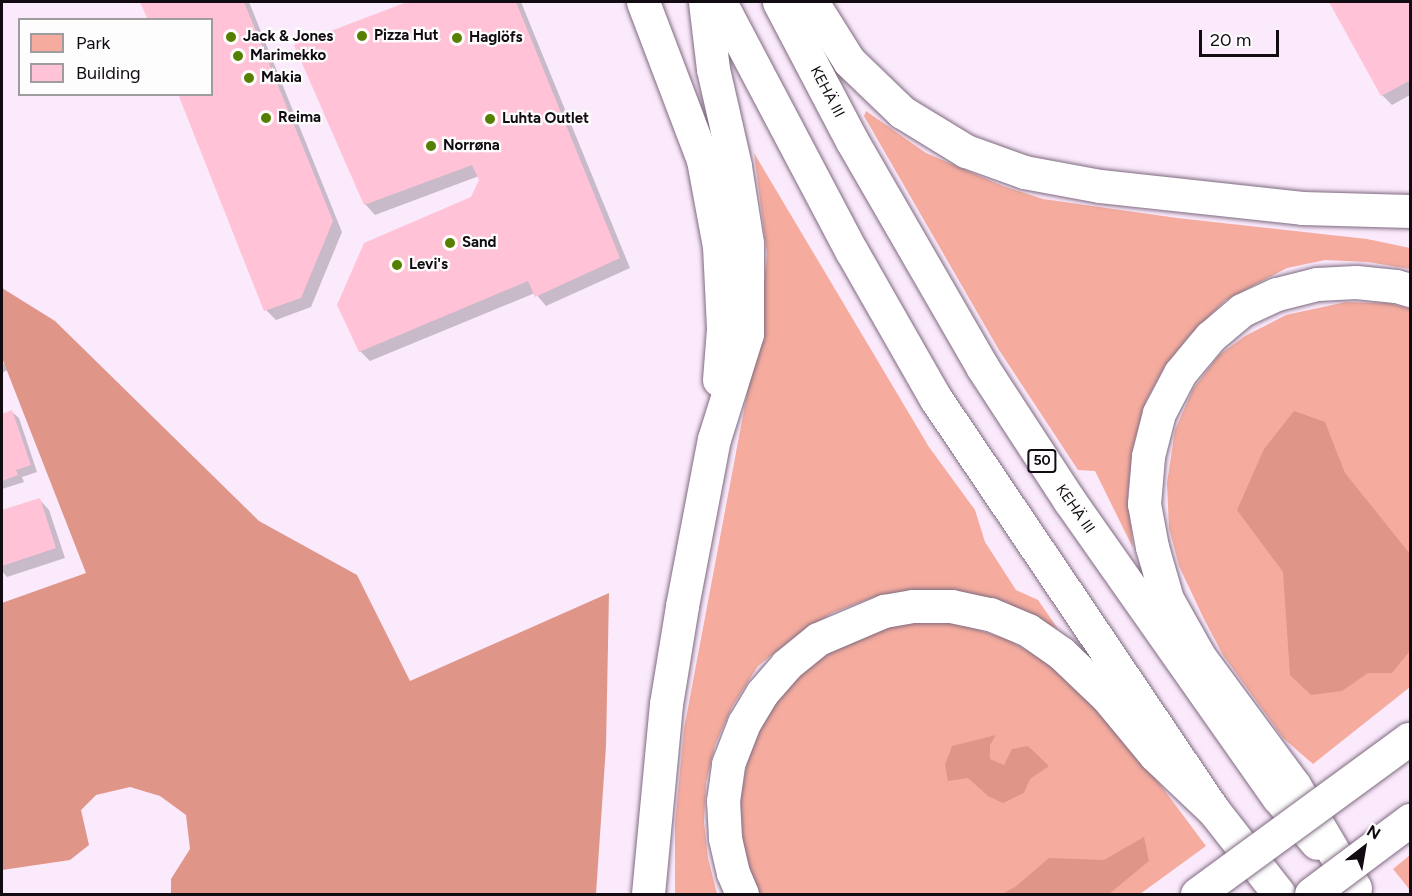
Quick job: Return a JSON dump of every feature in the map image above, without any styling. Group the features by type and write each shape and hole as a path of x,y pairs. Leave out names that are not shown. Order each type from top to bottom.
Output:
{"highway":[{"path":"643,2 703,160 719,246 723,329 714,439 666,704 648,894"},
{"path":"705,2 713,69 735,166 747,243 747,334 714,439"},
{"path":"720,2 847,242 936,399 1214,811 1279,894"},
{"name":"KEHÄ III","path":"779,2 852,141 983,368 1040,458 1278,797 1358,891"},
{"path":"812,2 849,61 902,112 966,151 1024,172 1100,186 1302,208 1410,211"},
{"path":"1302,208 1410,234"},
{"path":"1358,891 1294,785 1199,657 1167,599 1152,547 1144,504 1148,456 1159,413 1180,373 1210,338 1242,310 1277,294 1317,284 1356,282 1396,286 1410,291"},
{"path":"742,894 733,873 725,838 723,801 728,764 744,723 762,693 786,665 818,639 884,611 913,606 951,606 990,614 1028,630 1061,653 1107,697 1155,755 1214,811"},
{"path":"1197,894 1410,739"},
{"path":"655,802 663,894"},
{"path":"1311,894 1410,820"}],"green space":[{"path":"866,111 926,153 1003,186 1043,199 1177,218 1367,239 1410,248 1410,269 1368,262 1325,260 1287,268 1226,300 1189,336 1165,366 1146,401 1133,447 1128,493 1133,548 1095,471 1078,470 999,350 864,116"},
{"path":"754,153 929,447 975,510 985,542 1016,590 1038,600 1058,629 1018,609 874,597 832,613 795,637 758,666 732,707 715,745 706,783 704,822 708,858 717,894 675,894 675,824 684,729 760,325 767,254"},
{"path":"1346,302 1389,303 1410,309 1410,687 1313,764 1283,738 1223,655 1203,617 1179,566 1169,528 1167,483 1175,430 1193,389 1219,355 1245,336 1286,315"},
{"path":"933,620 956,623 1007,639 1055,667 1080,689 1144,763 1206,846 1140,894 756,894 744,859 740,801 749,752 761,725 777,699 795,678 840,645 886,627"},
{"path":"1410,855 1410,890 1393,869"}],"shaded area":[{"path":"2,288 55,321 259,521 357,575 410,681 609,593 606,746 596,894 171,894 171,879 190,849 186,815 160,796 130,787 96,795 81,810 89,845 70,860 2,870 2,603 86,573 2,358"},
{"path":"1294,411 1325,422 1345,473 1410,554 1409,652 1392,673 1368,673 1342,691 1311,695 1290,675 1283,572 1237,510 1264,449"},
{"path":"996,735 990,745 990,759 1004,765 1012,749 1028,746 1049,766 1030,779 1024,793 1003,803 988,796 968,778 948,781 945,765 952,746"},
{"path":"1144,837 1149,861 1109,894 1002,894 1015,887 1049,858 1104,860"}],"building":[{"path":"140,2 244,2 333,221 301,298 264,311 179,96 213,96 213,18 147,18"},
{"path":"407,2 516,2 620,258 535,297 528,281 359,352 337,305 364,243 471,197 479,180 472,165 364,205 294,45"},
{"path":"1329,2 1410,2 1410,84 1409,81 1381,96"},
{"path":"12,410 31,465 16,470 18,475 2,481 2,414"},
{"path":"40,498 56,548 2,566 2,510"}],"place":[{"name":"Pizza Hut","path":"362,36"},
{"name":"Jack & Jones","path":"231,37"},
{"name":"Haglöfs","path":"457,38"},
{"name":"Marimekko","path":"238,56"},
{"name":"Makia","path":"249,78"},
{"name":"Reima","path":"266,118"},
{"name":"Luhta Outlet","path":"490,119"},
{"name":"Norrøna","path":"431,146"},
{"name":"Sand","path":"450,243"},
{"name":"Levi's","path":"397,265"}]}
